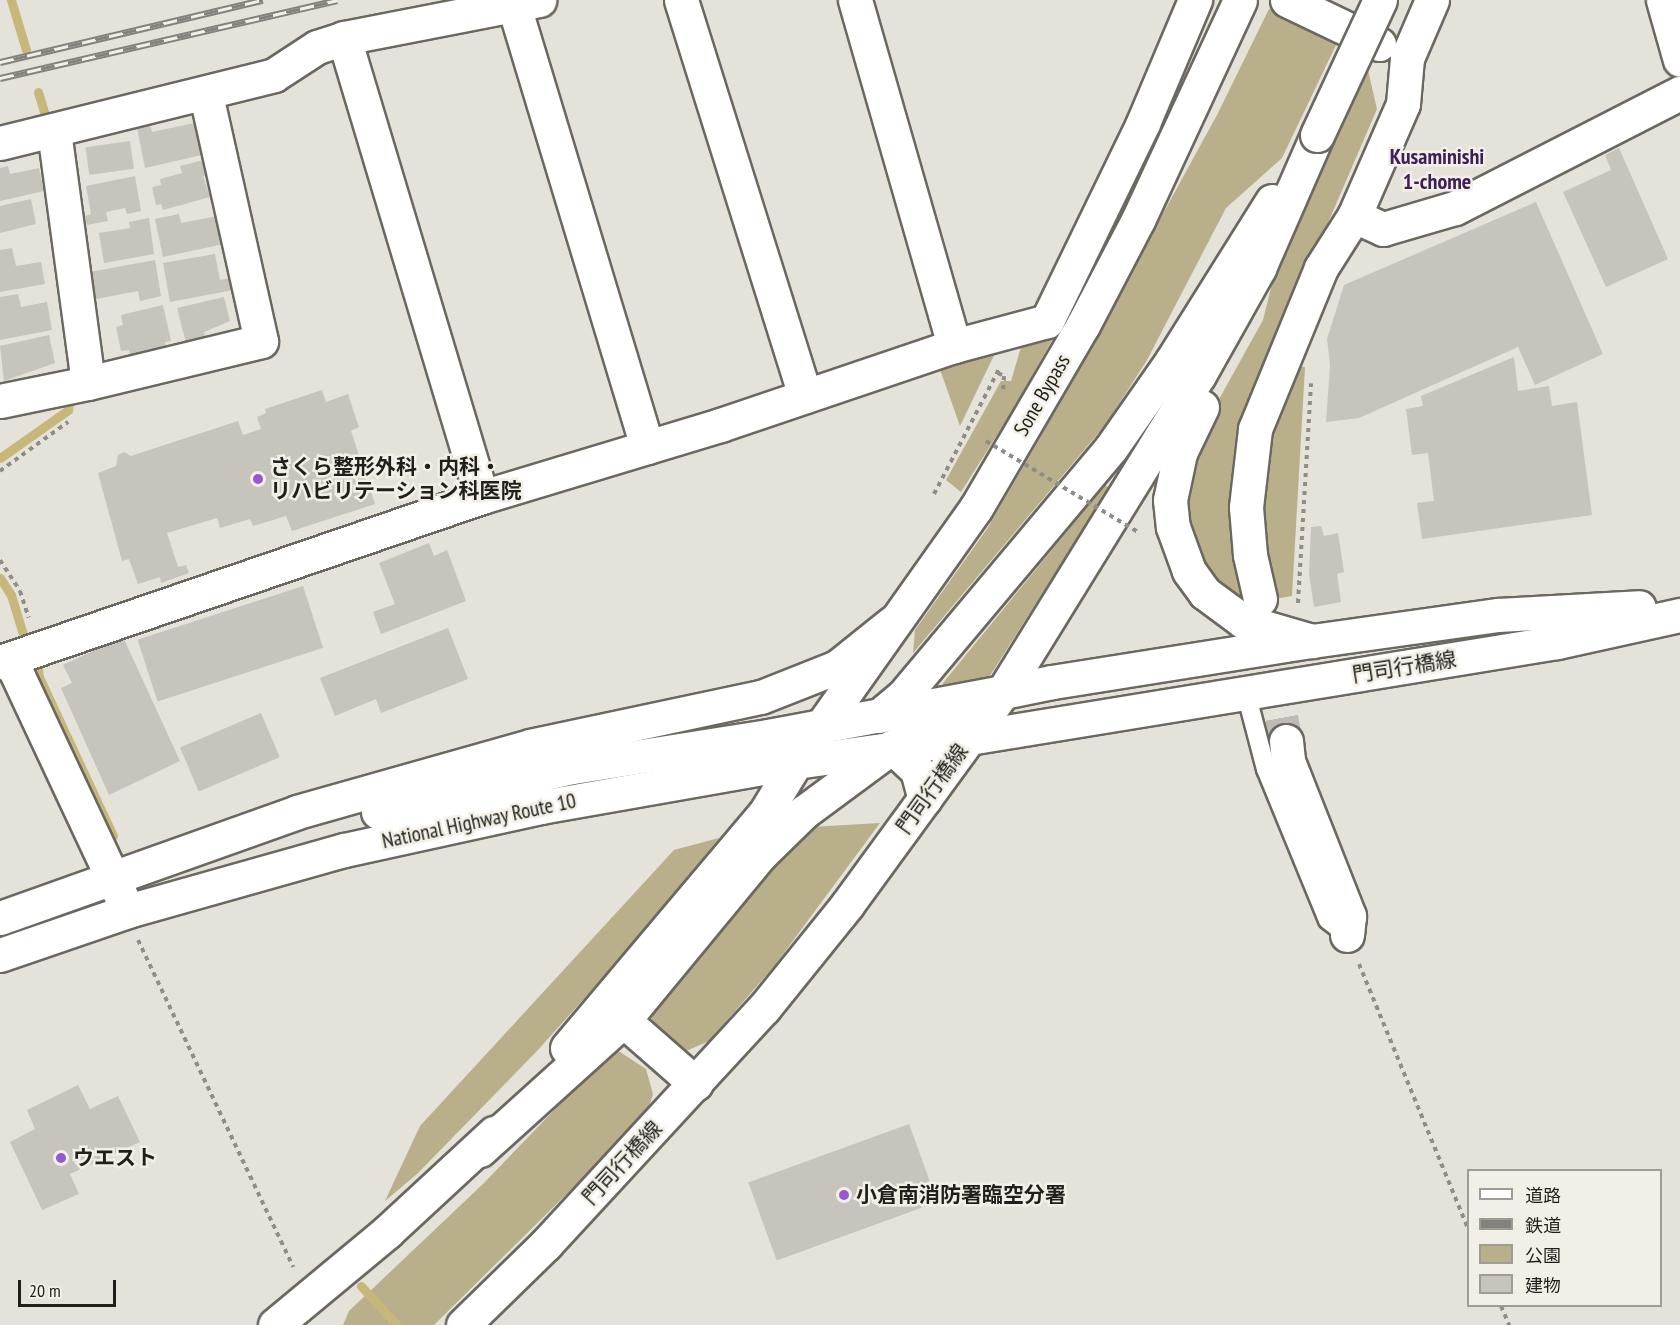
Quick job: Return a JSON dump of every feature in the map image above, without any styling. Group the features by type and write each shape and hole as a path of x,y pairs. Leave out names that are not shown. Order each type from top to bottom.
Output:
{"main road":[{"path":"681,0 804,396"},
{"path":"855,0 954,346"},
{"path":"128,911 111,879 17,656 482,497 647,447 954,346 1047,321 1143,123 1195,0"},
{"name":"Sone Bypass","path":"796,762 892,623 976,508 1083,325 1138,220 1240,0"},
{"path":"1287,0 1393,51"},
{"path":"0,918 166,862 459,791 908,710 969,738 1003,692 1194,384 1259,268 1317,135 1380,0"},
{"path":"1260,599 1250,555 1246,507 1255,429 1321,268 1354,216 1403,104 1393,51 1432,0"},
{"path":"1663,0 1680,60"},
{"path":"0,144 206,94 274,75 317,47 344,38 527,3 647,447"},
{"path":"344,38 482,497"},
{"path":"1354,216 1383,229 1455,208 1680,93"},
{"path":"0,401 83,384 261,341 206,94"},
{"path":"54,131 83,384"},
{"path":"274,1325 480,1149 613,1012 759,856 834,788 892,747 908,710 1111,448 1171,362 1243,244 1317,135"},
{"path":"1259,268 1241,337 1180,453 1170,500 1173,527 1189,571 1222,608 1276,633 1312,641"},
{"name":"門司行橋線","path":"908,710 1312,641 1498,615 1680,605"},
{"name":"門司行橋線","path":"463,1325 546,1244 696,1084 847,905 969,738 1557,642 1680,615"},
{"path":"892,623 889,662 908,710"},
{"path":"166,862 297,812 530,746 761,697 837,667 892,623"},
{"path":"613,1012 765,813 796,762 908,710"},
{"path":"821,725 857,732 892,747 917,770 925,799"},
{"name":"National Highway Route 10","path":"0,955 128,911 344,850 541,807 746,770 892,747 969,738"},
{"path":"1286,741 1288,761 1349,916 1347,935"},
{"path":"746,770 764,785 767,796 765,813"},
{"path":"613,1012 696,1084"}],"lane":[{"path":"1246,693 1266,769 1328,920 1347,935"}],"path":[{"path":"934,494 1002,363"},
{"path":"998,373 1004,376 1003,399"},
{"path":"1298,606 1312,375"},
{"path":"0,471 77,416 83,384"},
{"path":"986,441 1140,533"},
{"path":"0,560 20,591 17,656"},
{"path":"128,911 135,934 306,1297"},
{"path":"1347,935 1467,1226"},
{"path":"1502,1307 1509,1325"}],"green space":[{"path":"1269,9 1337,43 1282,158 1226,208 1147,360 1106,424 913,653 915,630 987,529 1040,438 1217,115"},
{"path":"1367,66 1377,109 1259,383 1244,604 1216,583 1203,568 1183,512 1203,428 1263,320 1281,248"},
{"path":"1056,333 1011,413 961,492 946,480 1001,381 1011,381 1024,337"},
{"path":"999,345 960,426 938,364"},
{"path":"1292,366 1305,367 1292,596 1269,600 1257,480"},
{"path":"1105,485 1109,488 986,682 944,688 943,683"},
{"path":"880,823 775,965 709,1041 684,1052 659,1039 652,1022 652,1008 770,864 811,827"},
{"path":"719,838 648,927 537,1051 417,1174 385,1201 420,1126 674,850"},
{"path":"611,1051 620,1052 646,1069 653,1094 649,1107 601,1160 434,1325 343,1325 349,1311 484,1183"}],"building":[{"path":"199,122 206,154 145,168 137,128 150,125 152,132"},
{"path":"130,141 134,169 89,175 85,147"},
{"path":"1619,148 1668,259 1606,287 1563,192 1611,170 1605,155"},
{"path":"204,160 208,175 203,176 210,197 163,210 161,204 156,205 152,187 161,185 160,179 182,173 180,166"},
{"path":"8,166 10,174 39,168 44,191 0,201 0,168"},
{"path":"135,176 141,211 127,214 125,208 106,212 108,221 87,225 85,216 91,214 86,186"},
{"path":"31,199 36,224 0,233 0,206"},
{"path":"1536,202 1603,354 1535,385 1518,347 1359,418 1326,422 1330,365 1327,339 1344,285"},
{"path":"179,214 181,223 218,216 224,244 163,257 155,219"},
{"path":"149,218 154,254 104,263 99,233 130,228 129,222"},
{"path":"12,248 16,266 41,262 45,284 0,292 0,250"},
{"path":"215,254 220,280 231,278 233,290 170,302 163,263"},
{"path":"155,260 161,296 140,301 138,291 96,299 90,272"},
{"path":"18,294 21,307 47,302 52,330 0,340 0,297"},
{"path":"224,297 230,321 204,332 205,338 186,343 177,308"},
{"path":"163,305 171,341 165,342 167,351 131,360 129,350 121,351 116,327 123,325 121,315"},
{"path":"49,335 55,363 4,381 0,346"},
{"path":"1514,357 1518,391 1549,386 1552,406 1577,402 1592,515 1422,539 1417,503 1434,501 1428,453 1412,455 1406,409 1423,406 1421,396"},
{"name":"さくら整形外科・内科・ リハビリテーション科医院","path":"322,390 326,402 348,394 359,427 351,431 375,504 292,531 286,516 253,526 250,519 220,528 217,518 167,533 178,567 186,565 189,573 161,583 160,577 138,584 129,559 122,561 98,473 116,466 118,455 124,452 131,456 238,421 243,435 261,429 257,417 266,413 265,409"},
{"path":"1321,526 1324,536 1338,533 1344,572 1337,574 1341,602 1314,607 1309,574 1311,527"},
{"path":"429,543 434,556 447,550 466,601 381,634 373,612 395,604 379,563"},
{"path":"303,586 323,648 158,702 138,640"},
{"path":"448,628 468,679 381,713 376,699 335,716 320,678"},
{"path":"123,637 180,761 109,795 61,688 72,683 63,665"},
{"path":"261,713 280,757 199,792 180,747"},
{"name":"ウエスト","path":"78,1085 90,1109 118,1096 140,1142 70,1174 79,1194 42,1210 10,1142 35,1129 27,1110"},
{"name":"小倉南消防署臨空分署","path":"909,1124 937,1202 777,1260 748,1182"}],"waterway":[{"path":"11,0 26,50"},
{"path":"38,92 44,112"},
{"path":"0,458 68,410 69,403"},
{"path":"0,578 11,595 22,632"},
{"path":"37,661 39,677 113,836"},
{"path":"361,1286 397,1325"}],"tunnel":[{"path":"1264,621 1286,741"}],"railway":[{"path":"0,62 263,0"},
{"path":"0,78 337,0"}],"place":[{"name":"さくら整形外科・内科・ リハビリテーション科医院","path":"258,479"},
{"name":"ウエスト","path":"61,1158"},
{"name":"小倉南消防署臨空分署","path":"844,1195"}],"district":[{"name":"Kusaminishi 1-chome","path":"1437,168"}]}
